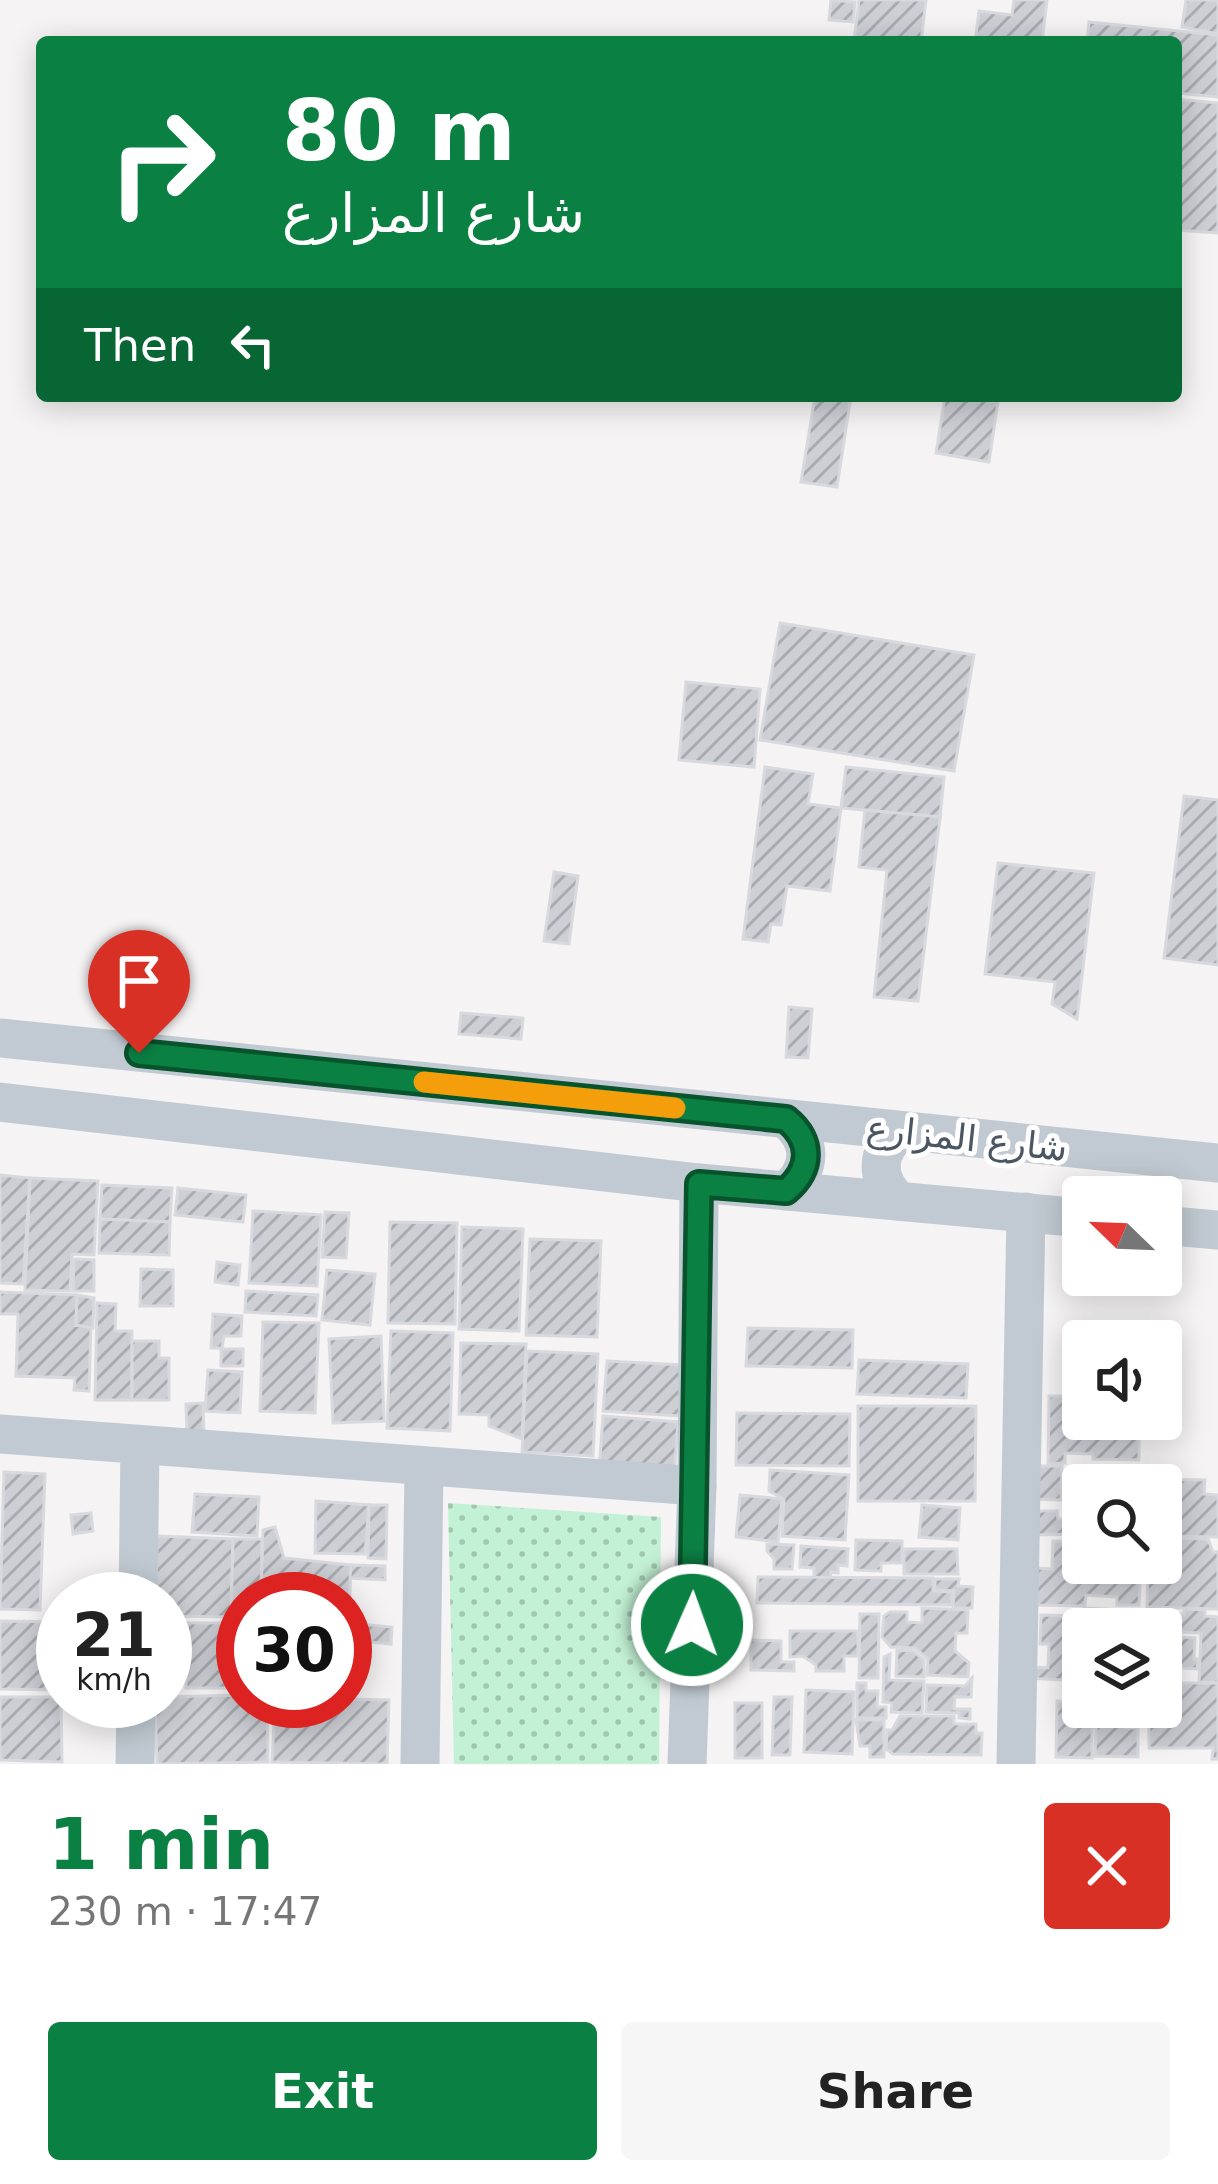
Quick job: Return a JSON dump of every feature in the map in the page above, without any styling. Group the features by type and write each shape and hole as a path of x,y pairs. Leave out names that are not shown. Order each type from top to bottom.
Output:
{"street":[{"name":"شارع المزارع","path":"0,1038 1218,1163"},
{"name":"شارع المزارع","path":"0,1102 699,1184 1062,1216"},
{"path":"786,1119 799,1130 806,1146 806,1164 799,1180 786,1191"},
{"path":"898,1201 880,1174 888,1142 901,1131"},
{"path":"687,1764 697,1486 699,1184"},
{"path":"1016,1764 1026,1212"},
{"path":"1182,1227 1218,1230"},
{"path":"0,1435 697,1486"},
{"path":"138,1572 140,1445"},
{"path":"420,1764 424,1466"},
{"path":"135,1764 136,1728"}],"green space":[{"path":"448,1503 661,1517 659,1764 454,1764"}],"building":[{"path":"831,0 855,2 853,22 829,20"},
{"path":"859,0 926,0 922,36 855,36"},
{"path":"1014,0 1047,0 1043,36 976,36 979,11 1012,15"},
{"path":"1186,0 1218,0 1218,34 1182,27"},
{"path":"1089,22 1218,35 1218,97 1182,94 1182,36 1088,36"},
{"path":"1182,100 1218,103 1218,233 1182,230"},
{"path":"814,402 850,402 837,487 801,482"},
{"path":"944,402 998,402 989,462 936,453"},
{"path":"780,623 974,655 954,771 760,740"},
{"path":"686,682 760,689 754,767 679,760"},
{"path":"765,767 813,774 808,804 841,808 830,891 787,886 781,925 771,924 768,942 743,939"},
{"path":"846,767 944,777 940,817 841,808"},
{"path":"1184,796 1218,800 1218,965 1164,958"},
{"path":"865,810 940,817 918,1001 874,997 887,870 859,867"},
{"path":"998,863 1094,873 1077,1019 1052,1004 1055,982 985,974"},
{"path":"554,872 578,876 569,944 544,941"},
{"path":"789,1007 812,1009 808,1058 786,1057"},
{"path":"461,1013 523,1018 521,1039 459,1034"},
{"path":"0,1175 30,1178 23,1284 0,1283"},
{"path":"30,1178 98,1181 94,1255 72,1254 70,1291 25,1290"},
{"path":"102,1185 172,1188 170,1222 100,1219"},
{"path":"178,1188 246,1195 243,1222 175,1215"},
{"path":"253,1211 321,1215 317,1286 249,1283"},
{"path":"325,1212 349,1213 346,1258 322,1257"},
{"path":"100,1219 170,1222 169,1255 99,1253"},
{"path":"390,1222 457,1223 455,1324 388,1323"},
{"path":"462,1227 523,1229 519,1331 459,1329"},
{"path":"530,1239 601,1241 597,1337 526,1335"},
{"path":"74,1259 94,1260 94,1291 73,1291"},
{"path":"217,1262 240,1265 238,1285 215,1282"},
{"path":"141,1269 173,1270 173,1306 140,1306"},
{"path":"327,1270 375,1274 370,1325 322,1320"},
{"path":"246,1291 318,1295 316,1316 245,1312"},
{"path":"0,1292 77,1295 76,1325 91,1326 89,1391 74,1390 75,1378 16,1376 18,1314 0,1314"},
{"path":"77,1295 94,1298 93,1328 76,1325"},
{"path":"97,1303 116,1304 115,1331 132,1331 132,1400 95,1400"},
{"path":"213,1314 242,1316 241,1336 224,1336 222,1348 211,1348"},
{"path":"263,1322 319,1323 315,1413 260,1411"},
{"path":"748,1328 853,1330 852,1368 746,1366"},
{"path":"391,1331 453,1333 450,1431 387,1428"},
{"path":"381,1336 384,1421 333,1423 329,1339"},
{"path":"132,1341 159,1341 159,1358 169,1358 169,1400 132,1400"},
{"path":"461,1343 526,1344 522,1439 489,1426 489,1415 459,1414"},
{"path":"221,1349 243,1349 243,1366 221,1366"},
{"path":"527,1351 598,1354 593,1456 522,1452"},
{"path":"859,1360 968,1364 966,1398 857,1394"},
{"path":"607,1361 683,1365 679,1416 603,1411"},
{"path":"208,1370 242,1372 240,1413 205,1411"},
{"path":"1049,1396 1062,1396 1062,1440 1139,1440 1139,1460 1065,1453 1065,1463 1048,1464"},
{"path":"203,1403 204,1435 187,1435 186,1404"},
{"path":"858,1406 976,1406 975,1501 858,1501"},
{"path":"737,1413 850,1414 849,1466 736,1465"},
{"path":"603,1416 678,1422 674,1476 599,1470"},
{"path":"1025,1466 1062,1466 1061,1500 1025,1499"},
{"path":"770,1470 849,1475 845,1540 782,1536 784,1499 769,1491"},
{"path":"4,1472 45,1474 36,1610 0,1609"},
{"path":"1182,1480 1205,1480 1204,1494 1218,1495 1218,1537 1182,1536"},
{"path":"195,1494 259,1497 257,1536 192,1532"},
{"path":"740,1495 782,1499 778,1542 736,1537"},
{"path":"316,1501 369,1505 365,1554 315,1553"},
{"path":"369,1505 387,1505 386,1559 368,1558"},
{"path":"922,1505 960,1508 958,1540 919,1537"},
{"path":"1033,1511 1057,1511 1062,1534 1033,1535"},
{"path":"91,1513 93,1531 73,1534 71,1515"},
{"path":"275,1527 284,1558 351,1565 351,1572 262,1572 263,1530"},
{"path":"157,1536 233,1539 232,1572 216,1572 216,1617 192,1616 192,1572 156,1572"},
{"path":"1182,1538 1208,1539 1213,1552 1218,1552 1218,1609 1147,1607 1148,1584 1182,1584"},
{"path":"233,1539 262,1539 261,1572 232,1572"},
{"path":"856,1540 902,1541 902,1563 881,1563 881,1571 855,1570"},
{"path":"1053,1541 1062,1541 1062,1584 1140,1584 1139,1605 1117,1605 1117,1597 1086,1595 1085,1606 1035,1605 1037,1568 1052,1569"},
{"path":"767,1544 794,1545 792,1569 774,1569"},
{"path":"801,1546 848,1549 847,1566 838,1565 838,1573 831,1572 830,1579 814,1578 814,1568 800,1567"},
{"path":"904,1549 957,1549 958,1574 904,1574"},
{"path":"351,1565 385,1566 385,1580 372,1579 372,1572 350,1572"},
{"path":"758,1577 933,1578 933,1591 952,1592 952,1605 757,1603"},
{"path":"935,1579 959,1579 958,1586 973,1587 972,1608 953,1608 954,1591 935,1590"},
{"path":"922,1608 968,1610 967,1633 956,1633 955,1651 969,1663 968,1677 927,1675 928,1659 915,1648 891,1647 882,1637 884,1616 907,1612 907,1622 922,1623"},
{"path":"1184,1609 1205,1610 1205,1616 1218,1617 1218,1683 1199,1682 1201,1633 1182,1632"},
{"path":"860,1614 879,1614 878,1678 859,1678"},
{"path":"1041,1615 1062,1616 1062,1680 1023,1678 1033,1667 1048,1668 1049,1644 1040,1644"},
{"path":"0,1621 36,1622 36,1690 0,1689"},
{"path":"192,1623 216,1623 216,1688 192,1688"},
{"path":"372,1625 392,1627 391,1644 372,1642"},
{"path":"790,1631 858,1631 858,1656 844,1656 844,1671 816,1671 816,1665 803,1656 790,1657"},
{"path":"1182,1637 1195,1638 1197,1669 1182,1668"},
{"path":"751,1640 781,1641 781,1662 794,1662 794,1671 751,1670"},
{"path":"897,1650 913,1651 924,1660 924,1677 896,1676"},
{"path":"890,1654 889,1680 924,1681 922,1713 891,1712 892,1703 883,1702 884,1657"},
{"path":"972,1678 971,1697 955,1697 954,1709 970,1709 970,1719 959,1718 959,1713 926,1712 927,1685 965,1686"},
{"path":"857,1683 866,1683 866,1691 878,1691 877,1707 886,1707 886,1718 857,1718"},
{"path":"1182,1683 1218,1683 1218,1759 1212,1759 1213,1748 1149,1748 1149,1728 1182,1728"},
{"path":"806,1690 854,1692 852,1754 804,1752"},
{"path":"192,1696 216,1696 216,1728 267,1728 268,1762 157,1764 156,1728 192,1728"},
{"path":"0,1697 36,1697 36,1728 61,1728 62,1762 0,1760"},
{"path":"774,1697 792,1697 790,1755 772,1755"},
{"path":"372,1700 389,1700 387,1764 272,1762 274,1728 372,1728"},
{"path":"1057,1701 1062,1701 1062,1728 1092,1728 1092,1758 1056,1757"},
{"path":"735,1703 762,1703 762,1758 735,1758"},
{"path":"900,1716 954,1716 954,1724 976,1724 976,1733 982,1733 981,1755 893,1754 886,1749 887,1730 892,1730"},
{"path":"856,1720 884,1720 884,1757 870,1757 870,1746 860,1746"},
{"path":"1096,1728 1138,1728 1138,1757 1095,1756"}],"slow traffic":[{"path":"424,1082 675,1108"}],"route":[{"path":"139,1053 786,1119 799,1130 806,1146 806,1164 799,1180 786,1191 699,1184 692,1625"}]}
